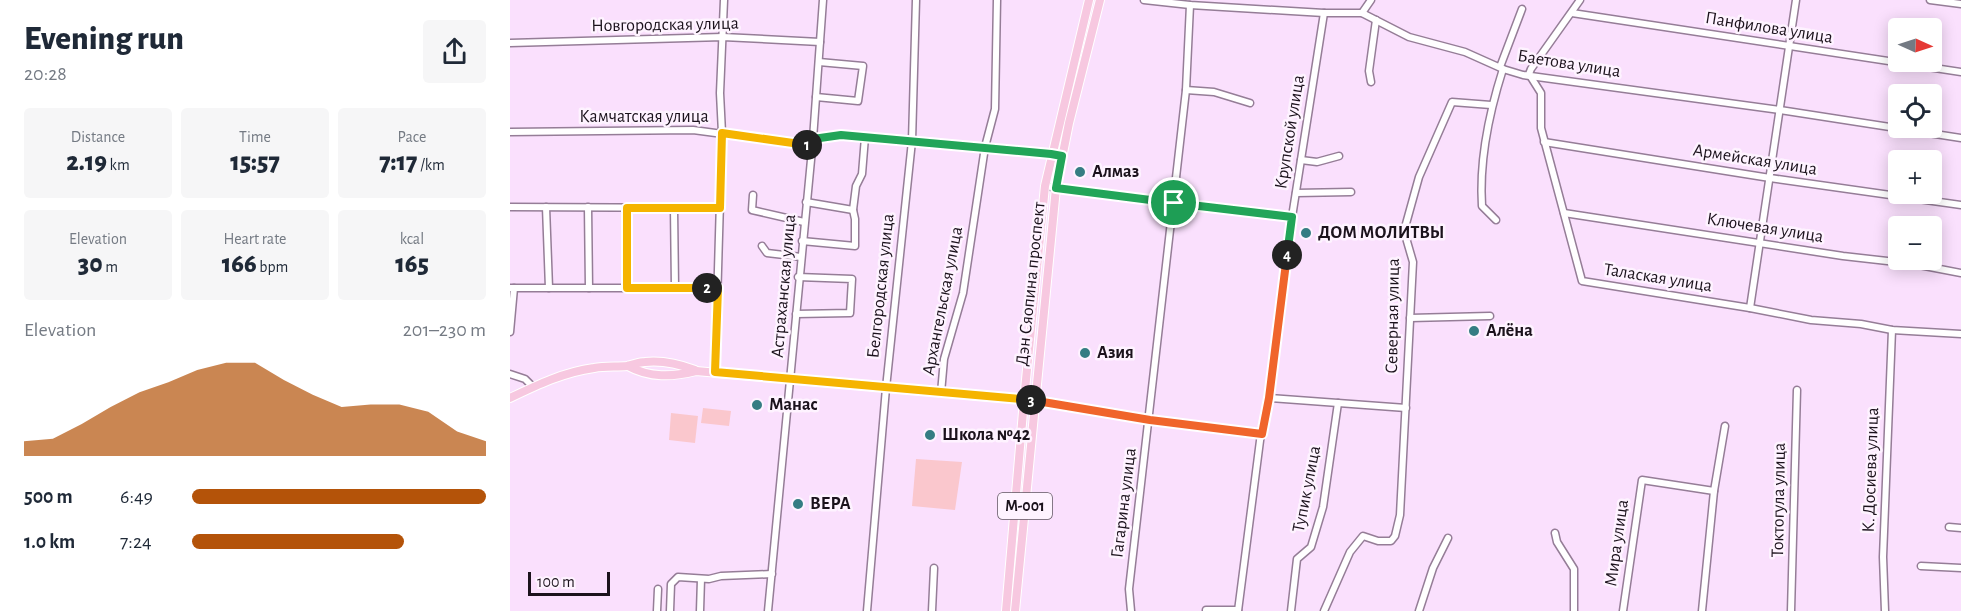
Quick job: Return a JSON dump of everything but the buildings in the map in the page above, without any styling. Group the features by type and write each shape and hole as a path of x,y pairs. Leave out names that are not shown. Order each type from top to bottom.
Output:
{"main road":[{"name":"Дэн Сяопина проспект","path":"1006,611 1045,186 1089,0"},
{"name":"Дэн Сяопина проспект","path":"1015,611 1056,188 1100,0"},
{"path":"510,398 571,372 601,367 628,366 642,362 677,363 696,371"},
{"path":"628,366 641,373 656,375 678,375 696,371 715,372 1034,400"}],"street":[{"path":"715,372 724,0"},
{"name":"Астраханская улица","path":"768,611 798,277 813,142 823,0"},
{"name":"Белгородская улица","path":"867,611 885,388 912,141 916,0"},
{"name":"Архангельская улица","path":"941,393 944,359 963,293 985,147 994,109 998,0"},
{"name":"Баетова улица","path":"1144,0 1324,14 1362,13 1409,37 1465,52 1523,75 1529,74 1780,110 1961,138"},
{"path":"1259,9 1260,0"},
{"path":"1362,13 1371,0"},
{"path":"1529,74 1580,0"},
{"path":"1750,308 1796,0"},
{"path":"1930,0 1961,4"},
{"name":"Гагарина улица","path":"1131,611 1129,589 1186,90 1190,5"},
{"path":"1496,220 1482,206 1480,186 1491,105 1522,9"},
{"name":"Панфилова улица","path":"1572,13 1961,72"},
{"name":"Крупской улица","path":"1238,610 1269,398 1292,217 1324,14"},
{"path":"1371,82 1369,71 1376,20"},
{"name":"Новгородская улица","path":"510,43 723,37 820,42"},
{"path":"816,97 858,101 863,66 819,62"},
{"name":"Талаская улица","path":"1529,74 1541,93 1541,128 1544,142 1582,281 1811,320 1861,324 1892,330 1961,334"},
{"path":"1186,90 1214,92 1250,103"},
{"name":"Северная улица","path":"1324,611 1350,552 1363,536 1378,541 1391,541 1395,536 1400,515 1413,262 1404,231 1419,177 1452,102 1491,105"},
{"name":"Камчатская улица","path":"510,132 693,130 813,142 841,135 1062,156"},
{"path":"802,240 855,246 853,210 856,186 862,174 865,137"},
{"name":"Армейская улица","path":"1544,142 1770,178 1961,205"},
{"path":"1301,160 1317,162 1339,156"},
{"path":"1045,186 1292,217"},
{"path":"1296,193 1351,192"},
{"path":"753,195 752,210 804,222"},
{"path":"806,202 853,210"},
{"path":"510,207 720,208"},
{"path":"546,207 549,288"},
{"path":"588,207 590,288"},
{"path":"627,208 627,288"},
{"path":"674,208 675,288"},
{"name":"Ключевая улица","path":"1564,213 1843,256 1914,264 1961,273"},
{"path":"762,246 767,253 801,257"},
{"path":"796,315 850,312 852,279 798,277"},
{"path":"510,332 512,288 718,288"},
{"path":"1410,318 1490,316"},
{"name":"К. Досиева улица","path":"1885,611 1883,557 1892,330"},
{"path":"510,374 525,379 533,387"},
{"name":"Токтогула улица","path":"1791,611 1797,390"},
{"path":"1269,398 1406,408"},
{"path":"1034,400 1150,420 1262,434"},
{"name":"Тупик улица","path":"1291,611 1298,559 1311,547 1323,507 1338,403"},
{"path":"1702,611 1714,491 1725,426"},
{"name":"Мира улица","path":"1623,611 1642,480 1714,491"},
{"path":"1949,527 1961,528"},
{"name":"Мира улица","path":"1555,532 1557,542 1574,569 1574,611"},
{"path":"1419,611 1433,568 1448,538"},
{"path":"1921,566 1961,568"},
{"path":"932,611 934,568"},
{"path":"670,611 670,589 678,577 701,579 772,574"},
{"path":"700,611 701,579"},
{"path":"657,611 658,589"},
{"path":"1206,610 1238,610"}],"shaded area":[{"path":"703,408 731,411 729,426 701,423"},
{"path":"671,413 698,416 695,443 669,440"},
{"path":"916,459 962,462 955,510 912,506"}],"place":[{"name":"Алмаз","path":"1080,172"},
{"name":"ДОМ МОЛИТВЫ","path":"1306,233"},
{"name":"Алёна","path":"1474,331"},
{"name":"Азия","path":"1085,353"},
{"name":"Манас","path":"757,405"},
{"name":"Школа №42","path":"930,435"},
{"name":"ВЕРА","path":"798,504"}],"route":[{"path":"722,133 812,146 813,139 841,135 1051,154 1062,156 1056,188 1174,203 1292,217 1269,398 1262,434 1150,420 1047,401 715,372 718,288 627,288 627,208 720,208 722,133"}]}
